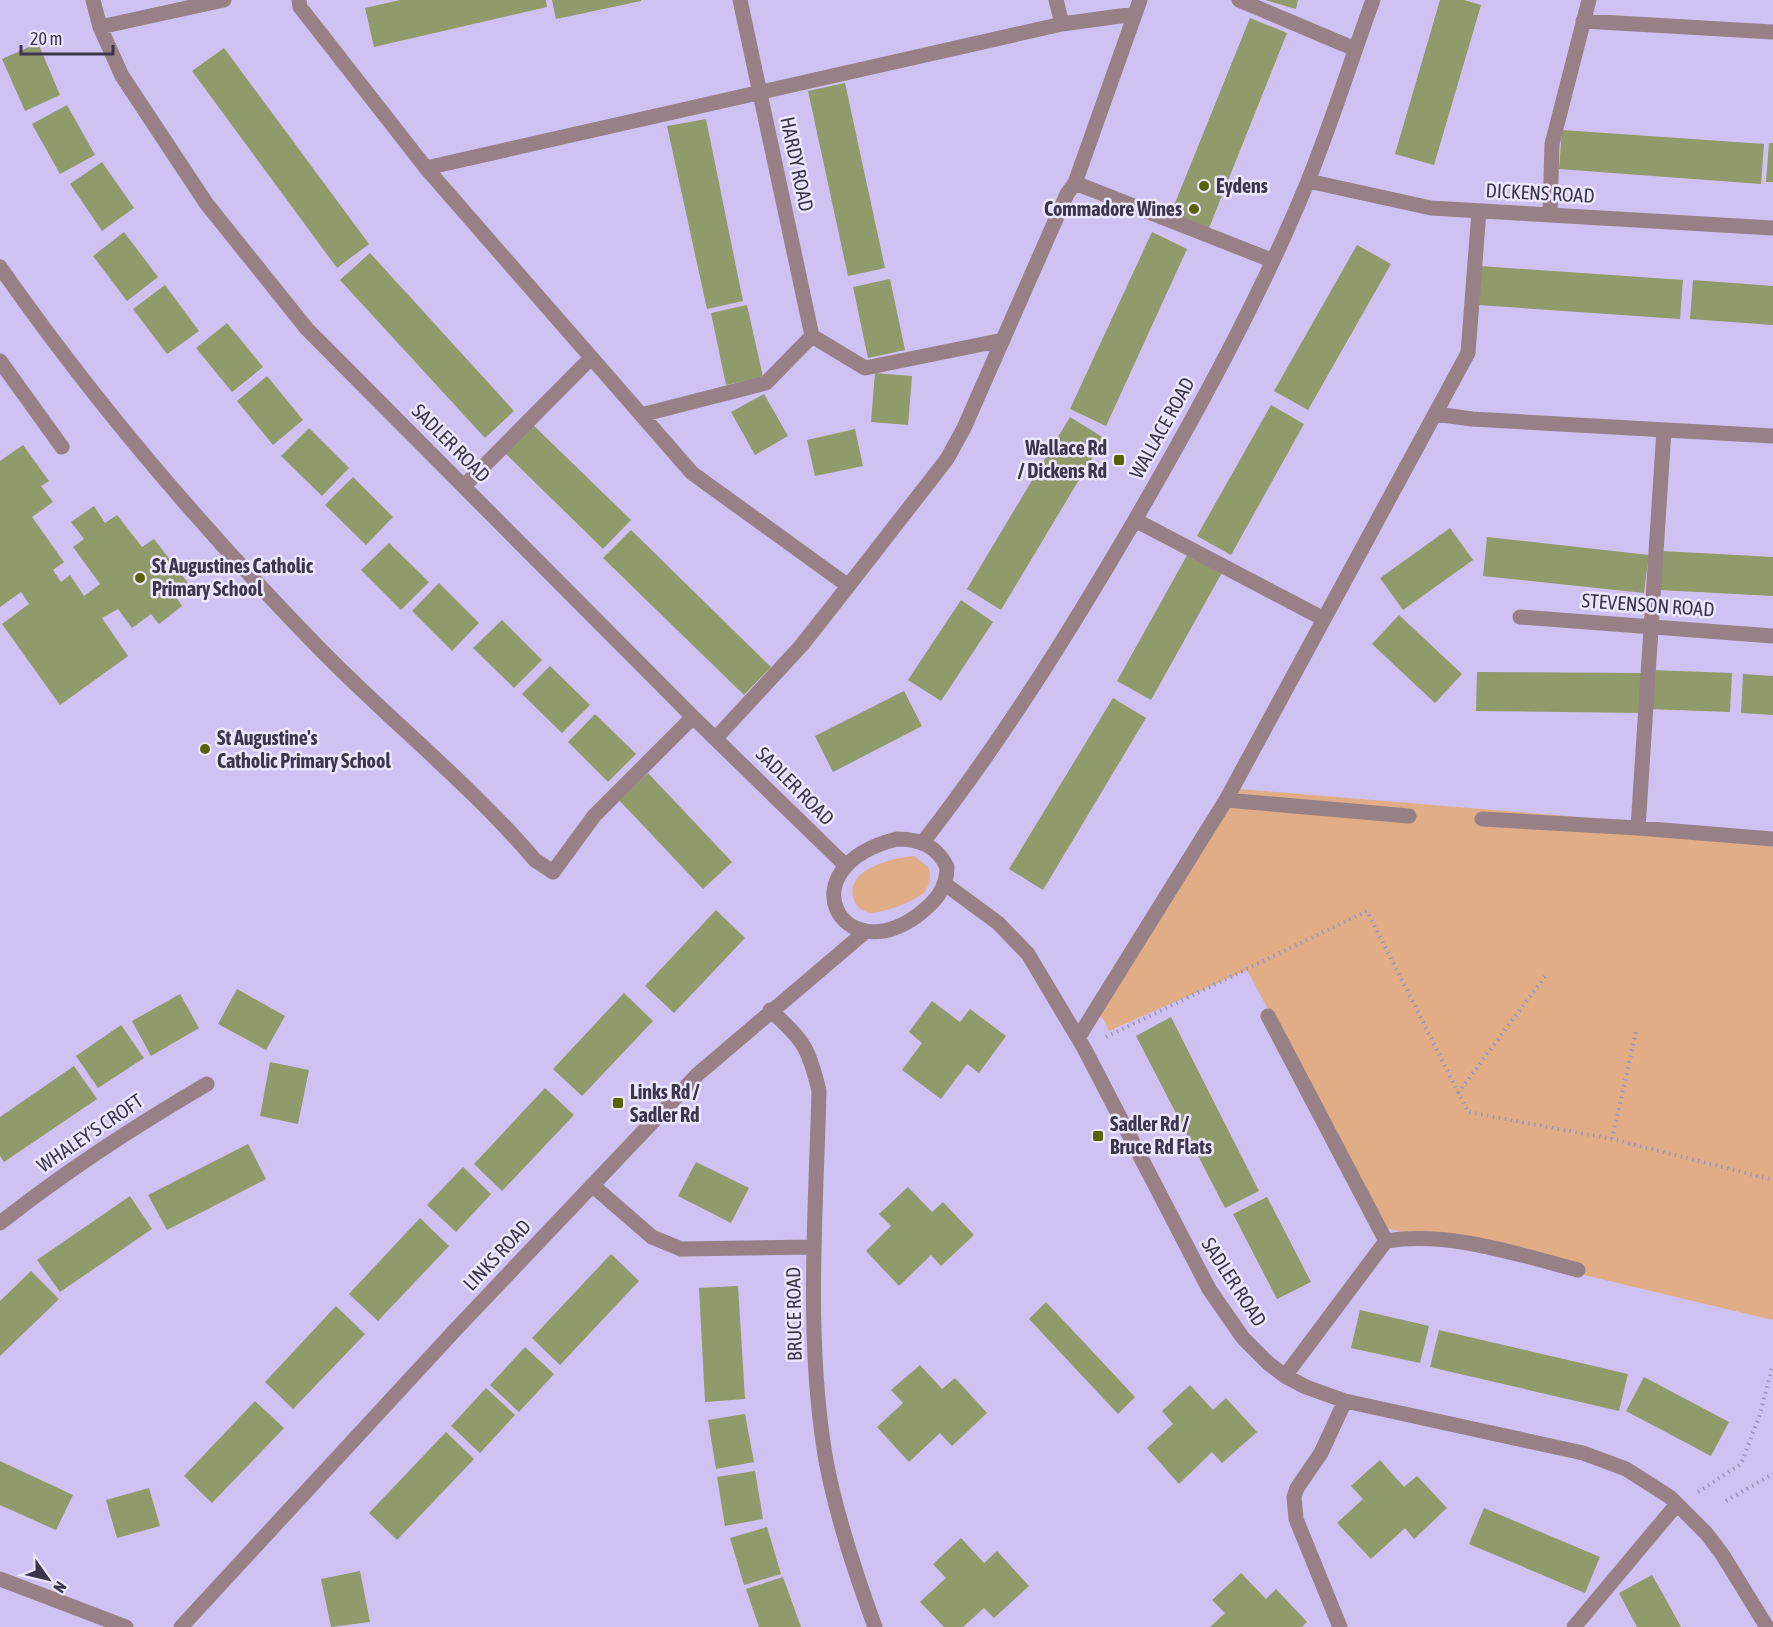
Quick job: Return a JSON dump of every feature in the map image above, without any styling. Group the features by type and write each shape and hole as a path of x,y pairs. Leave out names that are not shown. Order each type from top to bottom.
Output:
{"street":[{"name":"SADLER ROAD","path":"93,0 100,27 122,76 206,203 308,329 693,717 845,865"},
{"path":"100,27 224,0"},
{"path":"299,0 300,7 426,168 692,473 847,585"},
{"name":"HARDY ROAD","path":"740,0 812,336"},
{"path":"1056,0 1062,24"},
{"path":"1239,0 1355,49"},
{"name":"WALLACE ROAD","path":"923,842 952,805 1076,622 1178,446 1308,181 1373,0"},
{"path":"1550,215 1552,144 1589,0"},
{"path":"426,168 1137,7"},
{"path":"716,738 801,646 946,459 964,428 1067,194 1076,183 1137,7"},
{"path":"1583,21 1773,32"},
{"name":"DICKENS ROAD","path":"1308,181 1431,208 1773,228"},
{"path":"1076,183 1271,260"},
{"path":"1081,1043 1226,800 1468,353 1479,211"},
{"path":"0,267 61,353 150,465 203,523 318,647 535,860 553,872 594,816 693,717"},
{"path":"641,415 766,383 812,336 865,368 1003,340"},
{"path":"464,486 591,358"},
{"path":"0,361 62,447"},
{"path":"1436,414 1472,419 1773,436"},
{"path":"1638,828 1664,430"},
{"path":"1135,520 1324,619"},
{"name":"STEVENSON ROAD","path":"1520,617 1773,636"},
{"path":"1226,800 1409,816"},
{"path":"1482,819 1773,839"},
{"path":"897,839 923,842 943,858 947,867 945,884 938,897 906,924 888,931 865,932 849,925 836,908 834,886 845,865 860,852 883,842 897,839"},
{"name":"SADLER ROAD","path":"945,884 998,923 1028,954 1081,1043 1209,1289 1243,1338 1285,1376 1306,1387 1345,1401 1583,1453 1626,1469 1648,1481 1677,1504 1722,1554 1767,1627"},
{"name":"LINKS ROAD","path":"180,1627 698,1074 770,1010 865,932"},
{"name":"BRUCE ROAD","path":"770,1010 798,1035 812,1061 819,1091 812,1289 816,1376 826,1461 846,1547 875,1627"},
{"path":"1268,1016 1386,1241"},
{"name":"WHALEY'S CROFT","path":"0,1223 56,1179 129,1130 207,1084"},
{"path":"592,1185 652,1237 681,1249 814,1247"},
{"path":"1285,1376 1386,1241 1413,1237 1466,1243 1578,1270"},
{"path":"1340,1627 1296,1519 1294,1497 1297,1488 1321,1453 1345,1401"},
{"path":"1574,1627 1677,1504"},
{"path":"0,1579 126,1627"}],"path":[{"path":"1081,1043 1367,911 1468,1112 1612,1139 1773,1180"},
{"path":"1458,1093 1545,975"},
{"path":"1612,1139 1636,1032"},
{"path":"1677,1504 1741,1464 1759,1417 1773,1365"},
{"path":"1726,1501 1773,1474"}],"shaded area":[{"path":"1226,788 1773,833 1773,1320 1386,1228 1247,970 1109,1031 1094,1002"},
{"path":"914,856 928,867 930,873 929,884 922,894 908,902 880,912 867,912 857,906 853,889 856,880 863,873 894,859"}],"building":[{"path":"400,0 546,0 547,7 374,47 365,8"},
{"path":"552,0 641,0 641,1 556,19"},
{"path":"1265,0 1298,0 1296,9"},
{"path":"1440,0 1464,0 1481,5 1434,165 1395,154"},
{"path":"1250,18 1287,33 1209,228 1171,213"},
{"path":"38,43 60,95 25,111 2,59"},
{"path":"224,48 369,244 337,268 192,71"},
{"path":"845,83 885,268 848,276 808,91"},
{"path":"67,105 95,155 60,174 32,124"},
{"path":"706,119 743,301 707,309 667,126"},
{"path":"1562,130 1764,144 1761,184 1559,169"},
{"path":"1769,143 1773,143 1773,182 1766,182"},
{"path":"102,162 134,208 102,231 70,184"},
{"path":"124,232 158,277 127,301 93,256"},
{"path":"1152,232 1187,249 1106,426 1070,409"},
{"path":"1357,245 1391,264 1308,410 1274,391"},
{"path":"370,253 514,411 485,438 340,280"},
{"path":"1480,266 1683,280 1680,319 1478,305"},
{"path":"890,279 905,350 868,358 853,287"},
{"path":"1693,280 1773,286 1773,325 1690,319"},
{"path":"165,285 199,331 167,354 133,309"},
{"path":"747,305 763,377 726,385 711,313"},
{"path":"227,323 263,367 232,392 196,348"},
{"path":"875,373 912,376 908,425 871,422"},
{"path":"267,376 303,420 273,445 237,401"},
{"path":"764,394 788,436 755,455 731,412"},
{"path":"1271,405 1304,424 1231,555 1197,536"},
{"path":"1070,417 1104,438 1001,610 967,589"},
{"path":"530,422 631,520 603,549 502,450"},
{"path":"309,428 349,468 322,496 281,456"},
{"path":"855,429 863,466 815,476 807,440"},
{"name":"St Augustines Catholic Primary School","path":"23,445 49,481 41,486 53,502 32,517 64,562 53,570 61,582 70,575 84,596 100,584 73,547 84,539 71,522 94,506 105,523 117,515 142,547 154,539 191,587 176,597 182,606 159,624 151,614 132,628 118,609 102,618 128,656 60,705 2,624 29,604 21,592 0,607 0,461"},
{"path":"353,477 393,517 366,545 325,505"},
{"path":"1450,528 1473,560 1403,610 1380,578"},
{"path":"631,530 771,667 744,695 603,558"},
{"path":"1487,537 1649,555 1644,593 1483,576"},
{"path":"389,543 429,582 401,610 361,570"},
{"path":"1190,550 1224,569 1151,700 1117,681"},
{"path":"1662,551 1773,557 1773,596 1659,590"},
{"path":"439,583 479,623 452,651 412,611"},
{"path":"961,600 993,622 941,701 908,680"},
{"path":"1399,615 1462,674 1435,703 1372,644"},
{"path":"502,620 542,660 514,688 473,648"},
{"path":"550,666 590,705 562,733 522,694"},
{"path":"1650,670 1732,673 1730,712 1649,709"},
{"path":"1477,672 1641,673 1641,713 1476,711"},
{"path":"1743,674 1773,676 1773,715 1741,713"},
{"path":"904,691 922,726 833,772 815,736"},
{"path":"1113,698 1146,718 1043,890 1009,869"},
{"path":"595,714 636,754 608,782 568,742"},
{"path":"648,773 732,862 703,889 619,800"},
{"path":"716,910 745,938 674,1013 645,986"},
{"path":"237,989 285,1016 266,1050 218,1024"},
{"path":"624,993 653,1021 582,1096 553,1069"},
{"path":"180,994 199,1028 151,1056 132,1021"},
{"path":"932,1001 960,1022 970,1009 1006,1036 979,1073 967,1064 941,1099 902,1070 922,1043 909,1032"},
{"path":"1171,1017 1259,1191 1225,1208 1136,1036"},
{"path":"121,1025 144,1058 98,1088 76,1056"},
{"path":"270,1062 309,1070 298,1124 260,1116"},
{"path":"74,1066 97,1099 4,1162 0,1156 0,1117"},
{"path":"545,1088 574,1115 502,1191 474,1164"},
{"path":"248,1144 266,1179 167,1230 148,1195"},
{"path":"696,1162 749,1188 731,1223 678,1196"},
{"path":"463,1167 491,1194 456,1232 427,1205"},
{"path":"908,1187 932,1212 943,1202 974,1235 941,1266 931,1255 899,1286 866,1251 891,1226 879,1214"},
{"path":"130,1196 152,1229 60,1292 37,1260"},
{"path":"1267,1197 1311,1282 1277,1299 1233,1214"},
{"path":"420,1218 449,1246 378,1321 349,1294"},
{"path":"611,1254 639,1281 560,1365 532,1338"},
{"path":"31,1271 59,1299 0,1356 0,1301"},
{"path":"738,1286 745,1399 705,1402 699,1288"},
{"path":"1046,1302 1135,1397 1118,1414 1029,1319"},
{"path":"336,1306 365,1334 293,1409 265,1382"},
{"path":"1360,1310 1429,1326 1420,1363 1351,1348"},
{"path":"1439,1330 1628,1374 1619,1411 1430,1367"},
{"path":"525,1347 554,1374 519,1412 490,1385"},
{"path":"920,1365 942,1389 955,1378 987,1413 952,1446 940,1433 909,1462 877,1427 903,1403 891,1390"},
{"path":"1644,1377 1729,1422 1711,1456 1626,1411"},
{"path":"1190,1385 1213,1410 1226,1398 1257,1432 1222,1463 1212,1452 1179,1484 1147,1448 1173,1424 1162,1411"},
{"path":"486,1388 515,1415 480,1453 451,1426"},
{"path":"255,1401 284,1428 212,1503 184,1476"},
{"path":"745,1414 754,1462 716,1469 708,1420"},
{"path":"446,1432 474,1459 397,1540 369,1513"},
{"path":"1380,1460 1404,1487 1417,1476 1447,1508 1414,1539 1405,1528 1371,1559 1337,1523 1363,1499 1351,1486"},
{"path":"0,1461 73,1495 56,1530 0,1505"},
{"path":"755,1471 763,1519 725,1526 717,1477"},
{"path":"149,1488 160,1526 117,1538 106,1500"},
{"path":"1484,1508 1600,1557 1585,1593 1469,1544"},
{"path":"767,1527 781,1574 744,1585 730,1538"},
{"path":"961,1538 984,1563 997,1551 1029,1586 994,1618 984,1608 963,1627 944,1627 920,1602 946,1578 933,1564"},
{"path":"360,1571 370,1622 331,1627 321,1579"},
{"path":"1241,1573 1266,1599 1276,1589 1307,1622 1302,1627 1210,1627 1225,1613 1212,1600"},
{"path":"1652,1575 1681,1627 1637,1627 1619,1593"},
{"path":"783,1577 801,1627 759,1627 746,1589"}],"place":[{"name":"Eydens","path":"1204,186"},
{"name":"Commadore Wines","path":"1194,209"},
{"name":"Wallace Rd / Dickens Rd","path":"1119,460"},
{"name":"St Augustines Catholic Primary School","path":"140,578"},
{"name":"St Augustine's Catholic Primary School","path":"205,749"},
{"name":"Links Rd / Sadler Rd","path":"618,1103"},
{"name":"Sadler Rd / Bruce Rd Flats","path":"1098,1136"}]}
